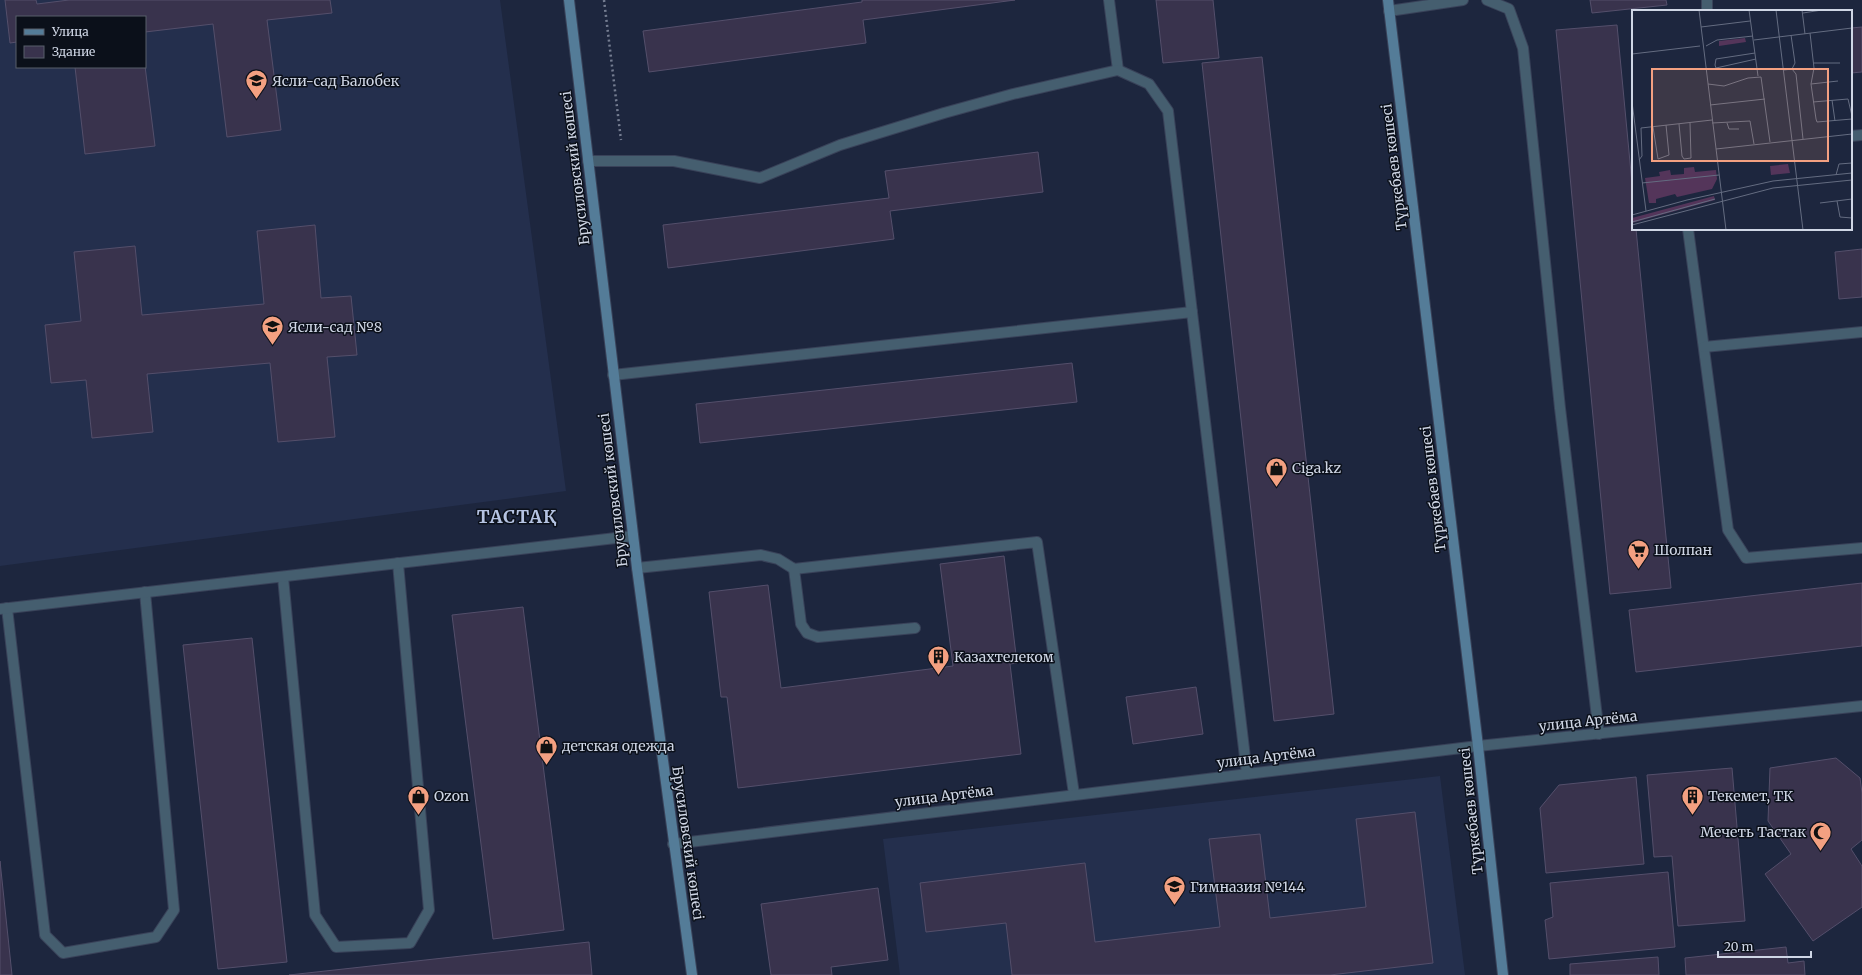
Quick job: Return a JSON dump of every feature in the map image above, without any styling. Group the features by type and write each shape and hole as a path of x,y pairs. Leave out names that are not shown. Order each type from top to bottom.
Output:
{"street":[{"name":"Брусиловский көшесі","path":"569,0 636,568 692,975"},
{"path":"1109,0 1118,70"},
{"name":"Түркебаев көшесі","path":"1388,0 1478,746 1503,975"},
{"path":"1390,11 1463,0"},
{"path":"1487,0 1509,9 1523,48 1560,408 1599,734"},
{"path":"588,161 674,161 760,178 840,145 944,113 1013,94 1118,70 1149,84 1168,111 1247,774"},
{"path":"1852,136 1862,135"},
{"path":"1688,230 1728,530 1746,558 1862,548"},
{"path":"614,375 1192,312"},
{"path":"1704,347 1862,332"},
{"path":"145,592 174,910 156,937 63,953 45,935 4,608 633,536"},
{"path":"636,568 761,555 778,559 794,569 1037,542 1074,794"},
{"path":"283,577 315,915 336,947 410,943 429,910 398,563"},
{"path":"794,569 801,624 808,633 818,637 915,628"},
{"name":"улица Артёма","path":"673,844 1478,746 1862,706"}],"path":[{"path":"604,0 623,161"}],"shaded area":[{"name":"Ясли-сад №8","path":"0,0 500,0 566,491 0,566"},
{"name":"Гимназия №144","path":"1440,776 1465,975 900,975 883,839"}],"building":[{"path":"5,0 36,0 37,4 69,0 330,0 332,13 267,20 281,130 227,137 213,24 146,32 146,16 16,16 16,42 10,43"},
{"path":"862,0 1015,0 863,20 866,43 649,72 643,31 862,2"},
{"path":"1156,0 1213,0 1219,58 1163,63"},
{"path":"1590,0 1666,0 1667,5 1592,13"},
{"path":"1617,25 1632,183 1632,230 1636,230 1671,588 1610,594 1556,30"},
{"path":"1862,27 1862,72 1852,73 1852,28"},
{"path":"1262,57 1334,714 1274,721 1202,63"},
{"path":"75,68 145,68 155,146 85,154"},
{"path":"1038,152 1043,192 890,211 894,239 668,268 663,225 889,198 885,171"},
{"path":"315,225 321,298 351,296 357,355 327,357 335,437 278,442 270,363 147,374 153,432 92,438 86,380 51,383 45,325 81,321 74,252 135,246 142,315 264,304 257,231"},
{"path":"1862,249 1862,297 1839,299 1835,252"},
{"path":"1072,363 1077,402 700,443 696,404"},
{"name":"Казахтелеком","path":"1004,556 1017,663 1010,664 1021,754 738,788 727,697 721,697 709,592 768,585 781,688 953,666 940,564"},
{"path":"1862,583 1862,646 1636,672 1629,610"},
{"path":"523,607 564,930 493,939 452,615"},
{"path":"252,638 287,962 218,969 183,645"},
{"path":"1196,687 1203,734 1133,744 1126,697"},
{"name":"Мечеть Тастак","path":"1836,758 1860,778 1862,793 1862,840 1851,849 1862,866 1862,907 1813,941 1765,874 1791,854 1768,821 1770,768"},
{"name":"Текемет, ТК","path":"1732,768 1745,921 1678,926 1672,856 1654,857 1647,775"},
{"path":"1636,777 1644,864 1546,873 1540,808 1559,785"},
{"path":"1415,812 1433,963 1330,975 1012,975 1006,923 926,932 920,883 1085,863 1095,942 1220,927 1209,839 1260,834 1270,918 1366,907 1356,819"},
{"path":"0,861 12,975 0,975"},
{"path":"1668,872 1675,947 1549,959 1545,920 1553,917 1550,883"},
{"path":"878,888 888,960 831,967 832,975 771,975 761,904"},
{"path":"589,942 592,975 289,975"},
{"path":"1786,947 1788,963 1804,961 1805,975 1686,975 1685,958"},
{"path":"1658,957 1659,975 1570,975 1570,964"}],"place":[{"name":"Ясли-сад Балобек","path":"257,100"},
{"name":"Ясли-сад №8","path":"273,346"},
{"name":"Ciga.kz","path":"1276,488"},
{"name":"Шолпан","path":"1639,570"},
{"name":"Казахтелеком","path":"939,676"},
{"name":"детская одежда","path":"546,766"},
{"name":"Ozon","path":"418,816"},
{"name":"Текемет, ТК","path":"1693,816"},
{"name":"Мечеть Тастак","path":"1821,852"},
{"name":"Гимназия №144","path":"1174,906"}],"district":[{"name":"ТАСТАҚ","path":"517,517"}]}
